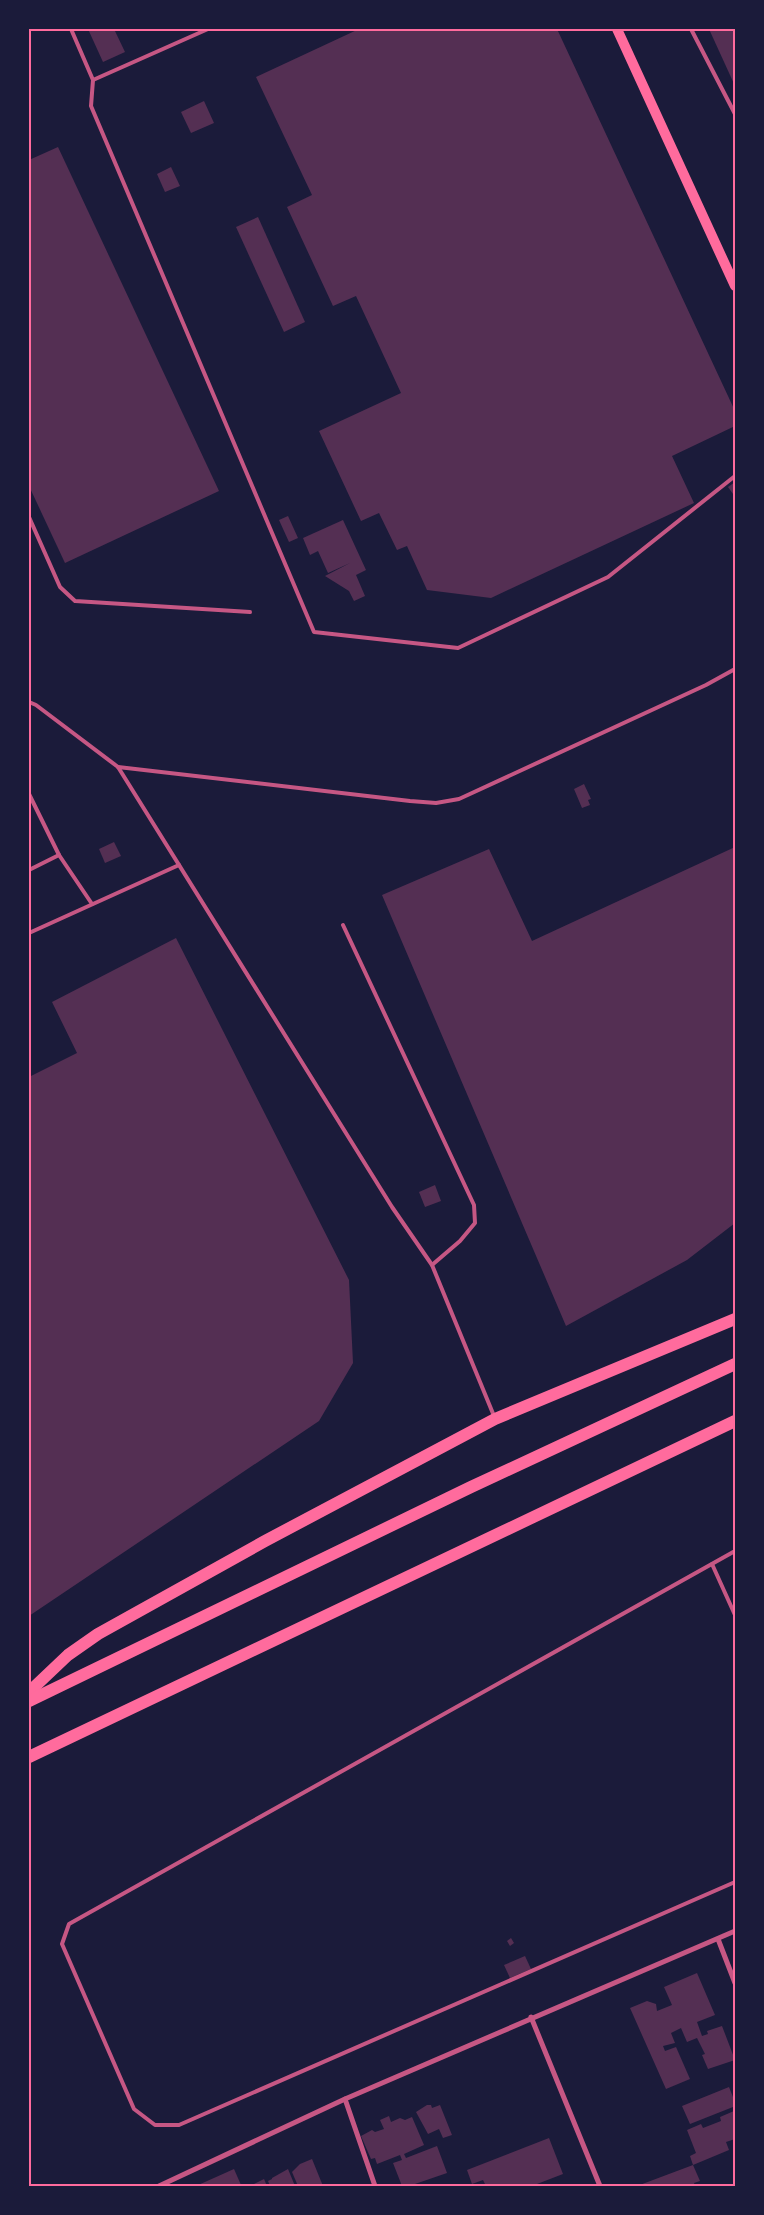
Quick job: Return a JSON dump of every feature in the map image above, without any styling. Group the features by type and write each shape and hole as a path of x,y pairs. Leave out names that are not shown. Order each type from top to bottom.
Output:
{"main road":[{"path":"617,29 735,286"},
{"path":"29,1692 68,1655 98,1634 265,1541 495,1419 735,1319"},
{"path":"29,1701 471,1487 735,1364"},
{"path":"29,1757 735,1421"}],"street":[{"path":"159,2186 345,2099 735,1931"},
{"path":"718,1938 735,1983"},
{"path":"532,2018 600,2186"},
{"path":"345,2099 375,2186"}],"lane":[{"path":"71,29 93,80 91,106 314,632 458,648 608,577 735,476"},
{"path":"93,80 208,29"},
{"path":"691,29 735,114"},
{"path":"29,517 60,587 75,600 250,612"},
{"path":"118,767 436,803 459,799 706,685 735,669"},
{"path":"29,702 36,705 118,767 392,1207 432,1265 495,1419"},
{"path":"29,794 59,856 92,904"},
{"path":"29,870 59,856"},
{"path":"29,933 179,865"},
{"path":"343,925 474,1205 475,1223 460,1241 432,1265"},
{"path":"735,1551 70,1924 62,1944 134,2109 155,2125 179,2126 735,1882"},
{"path":"712,1564 735,1615"}],"building":[{"path":"88,29 114,29 125,52 103,62"},
{"path":"359,29 557,29 735,411 735,426 672,456 694,503 491,598 427,590 407,546 397,550 379,513 361,521 319,431 401,393 356,296 333,306 287,207 312,195 256,77"},
{"path":"709,29 735,29 735,86"},
{"path":"204,101 214,123 191,133 181,112"},
{"path":"58,147 219,491 65,563 29,486 29,160"},
{"path":"171,167 180,186 165,192 157,174"},
{"path":"258,217 305,322 284,332 236,227"},
{"path":"735,482 735,492 733,494 728,487"},
{"path":"288,516 298,538 289,542 279,520"},
{"path":"343,520 366,570 356,575 365,596 354,601 349,591 325,576 350,563 328,573 318,551 310,555 303,538"},
{"path":"584,784 591,799 588,800 590,805 582,808 574,789"},
{"path":"114,842 121,856 105,863 99,849"},
{"path":"735,847 735,1223 687,1260 566,1326 382,895 489,849 532,941"},
{"path":"176,938 349,1280 353,1363 319,1421 29,1616 29,1077 77,1053 52,1002"},
{"path":"435,1185 441,1201 425,1207 419,1192"},
{"path":"511,1938 514,1943 510,1946 507,1941"},
{"path":"525,1956 531,1969 510,1978 504,1965"},
{"path":"697,1973 715,2015 697,2022 702,2036 708,2034 707,2031 722,2026 735,2060 708,2069 702,2055 705,2054 697,2038 687,2042 681,2028 671,2033 675,2043 663,2046 665,2051 676,2047 690,2079 666,2089 630,2008 647,2001 656,2004 657,2011 672,2005 664,1987"},
{"path":"729,2087 735,2102 735,2139 726,2142 729,2150 693,2165 690,2156 696,2153 687,2130 701,2124 703,2128 721,2121 720,2117 734,2111 733,2107 690,2124 682,2106"},
{"path":"427,2105 431,2105 432,2108 440,2105 452,2135 443,2138 439,2129 428,2134 416,2112"},
{"path":"389,2116 391,2122 400,2118 405,2120 412,2117 424,2145 404,2154 406,2158 437,2146 447,2173 415,2184 416,2186 402,2186 393,2163 402,2160 400,2155 377,2164 375,2158 371,2159 361,2136 372,2130 375,2132 384,2129 380,2120"},
{"path":"549,2138 563,2174 537,2184 538,2186 486,2186 483,2180 472,2184 467,2170"},
{"path":"312,2159 323,2186 298,2186 292,2172 300,2164"},
{"path":"693,2165 700,2181 694,2183 695,2186 637,2186"},
{"path":"234,2169 241,2185 196,2186"},
{"path":"288,2169 295,2186 270,2186 268,2181"},
{"path":"264,2179 267,2186 250,2186"}]}
